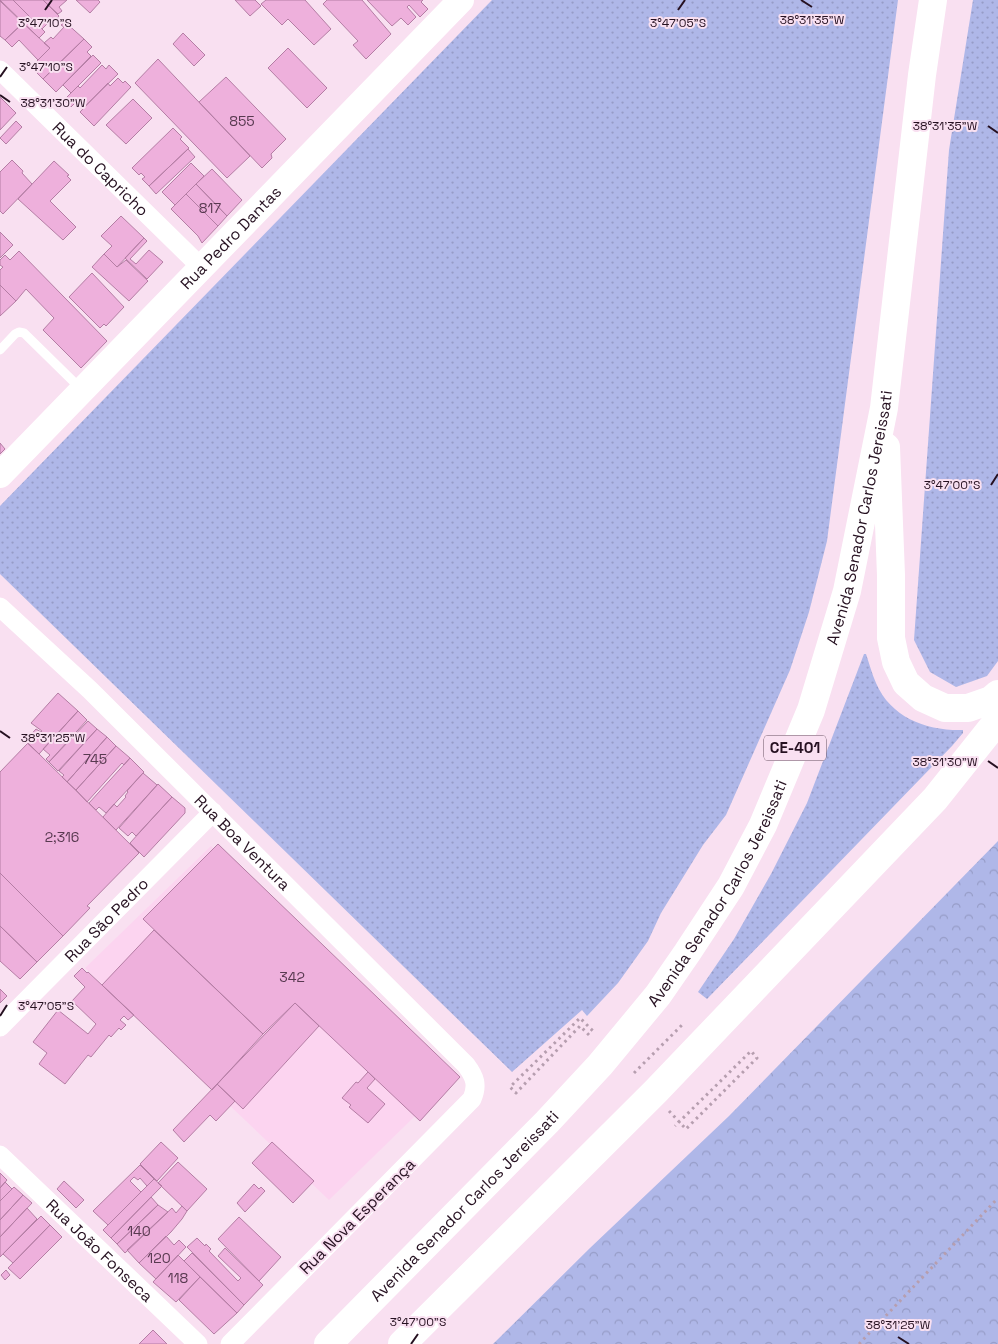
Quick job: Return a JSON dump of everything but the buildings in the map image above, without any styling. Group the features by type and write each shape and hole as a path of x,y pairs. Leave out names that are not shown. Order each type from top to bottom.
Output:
{"main road":[{"name":"Rua Pedro Dantas","path":"0,475 461,0"},
{"name":"Avenida Senador Carlos Jereissati","path":"328,1344 547,1122 600,1065 658,995 731,886 763,825 811,710 847,591 884,408 922,75 933,0"},
{"path":"884,408 891,575 891,638 896,662 906,683 923,698 945,708 968,708 991,700 998,694"},
{"path":"402,1344 656,1091 935,799 998,720"}],"street":[{"name":"Rua do Capricho","path":"0,70 202,268"},
{"name":"Rua Boa Ventura","path":"0,606 90,690 466,1065 473,1074 476,1083"},
{"name":"Rua São Pedro","path":"0,1027 213,812"},
{"name":"Rua Nova Esperança","path":"230,1344 472,1099 476,1083"},
{"name":"Rua João Fonseca","path":"0,1156 198,1344"}],"lane":[{"path":"0,350 15,334 19,332 24,333 82,390"}],"path":[{"path":"634,1073 689,1017"},
{"path":"589,1035 580,1026 516,1094 510,1087 580,1018 600,1039"},
{"path":"666,1108 686,1129 757,1058 751,1052 675,1126"},
{"path":"627,1066 640,1080"},
{"path":"859,1344 998,1198"}],"shaded area":[{"path":"211,846 457,1075 329,1200 85,968"}],"green space":[{"path":"492,0 898,0 827,541 809,612 790,670 726,815 703,845 661,913 648,941 618,983 587,1016 582,1010 512,1072 0,574 0,506"},
{"path":"973,0 998,0 998,661 987,676 956,687 930,672 914,640 949,150"},
{"path":"864,654 866,654 875,680 883,695 901,714 924,725 950,730 963,730 963,733 707,999 698,992 734,939 771,874 807,803"},
{"path":"998,841 998,1344 493,1344 590,1248 729,1116"}]}
